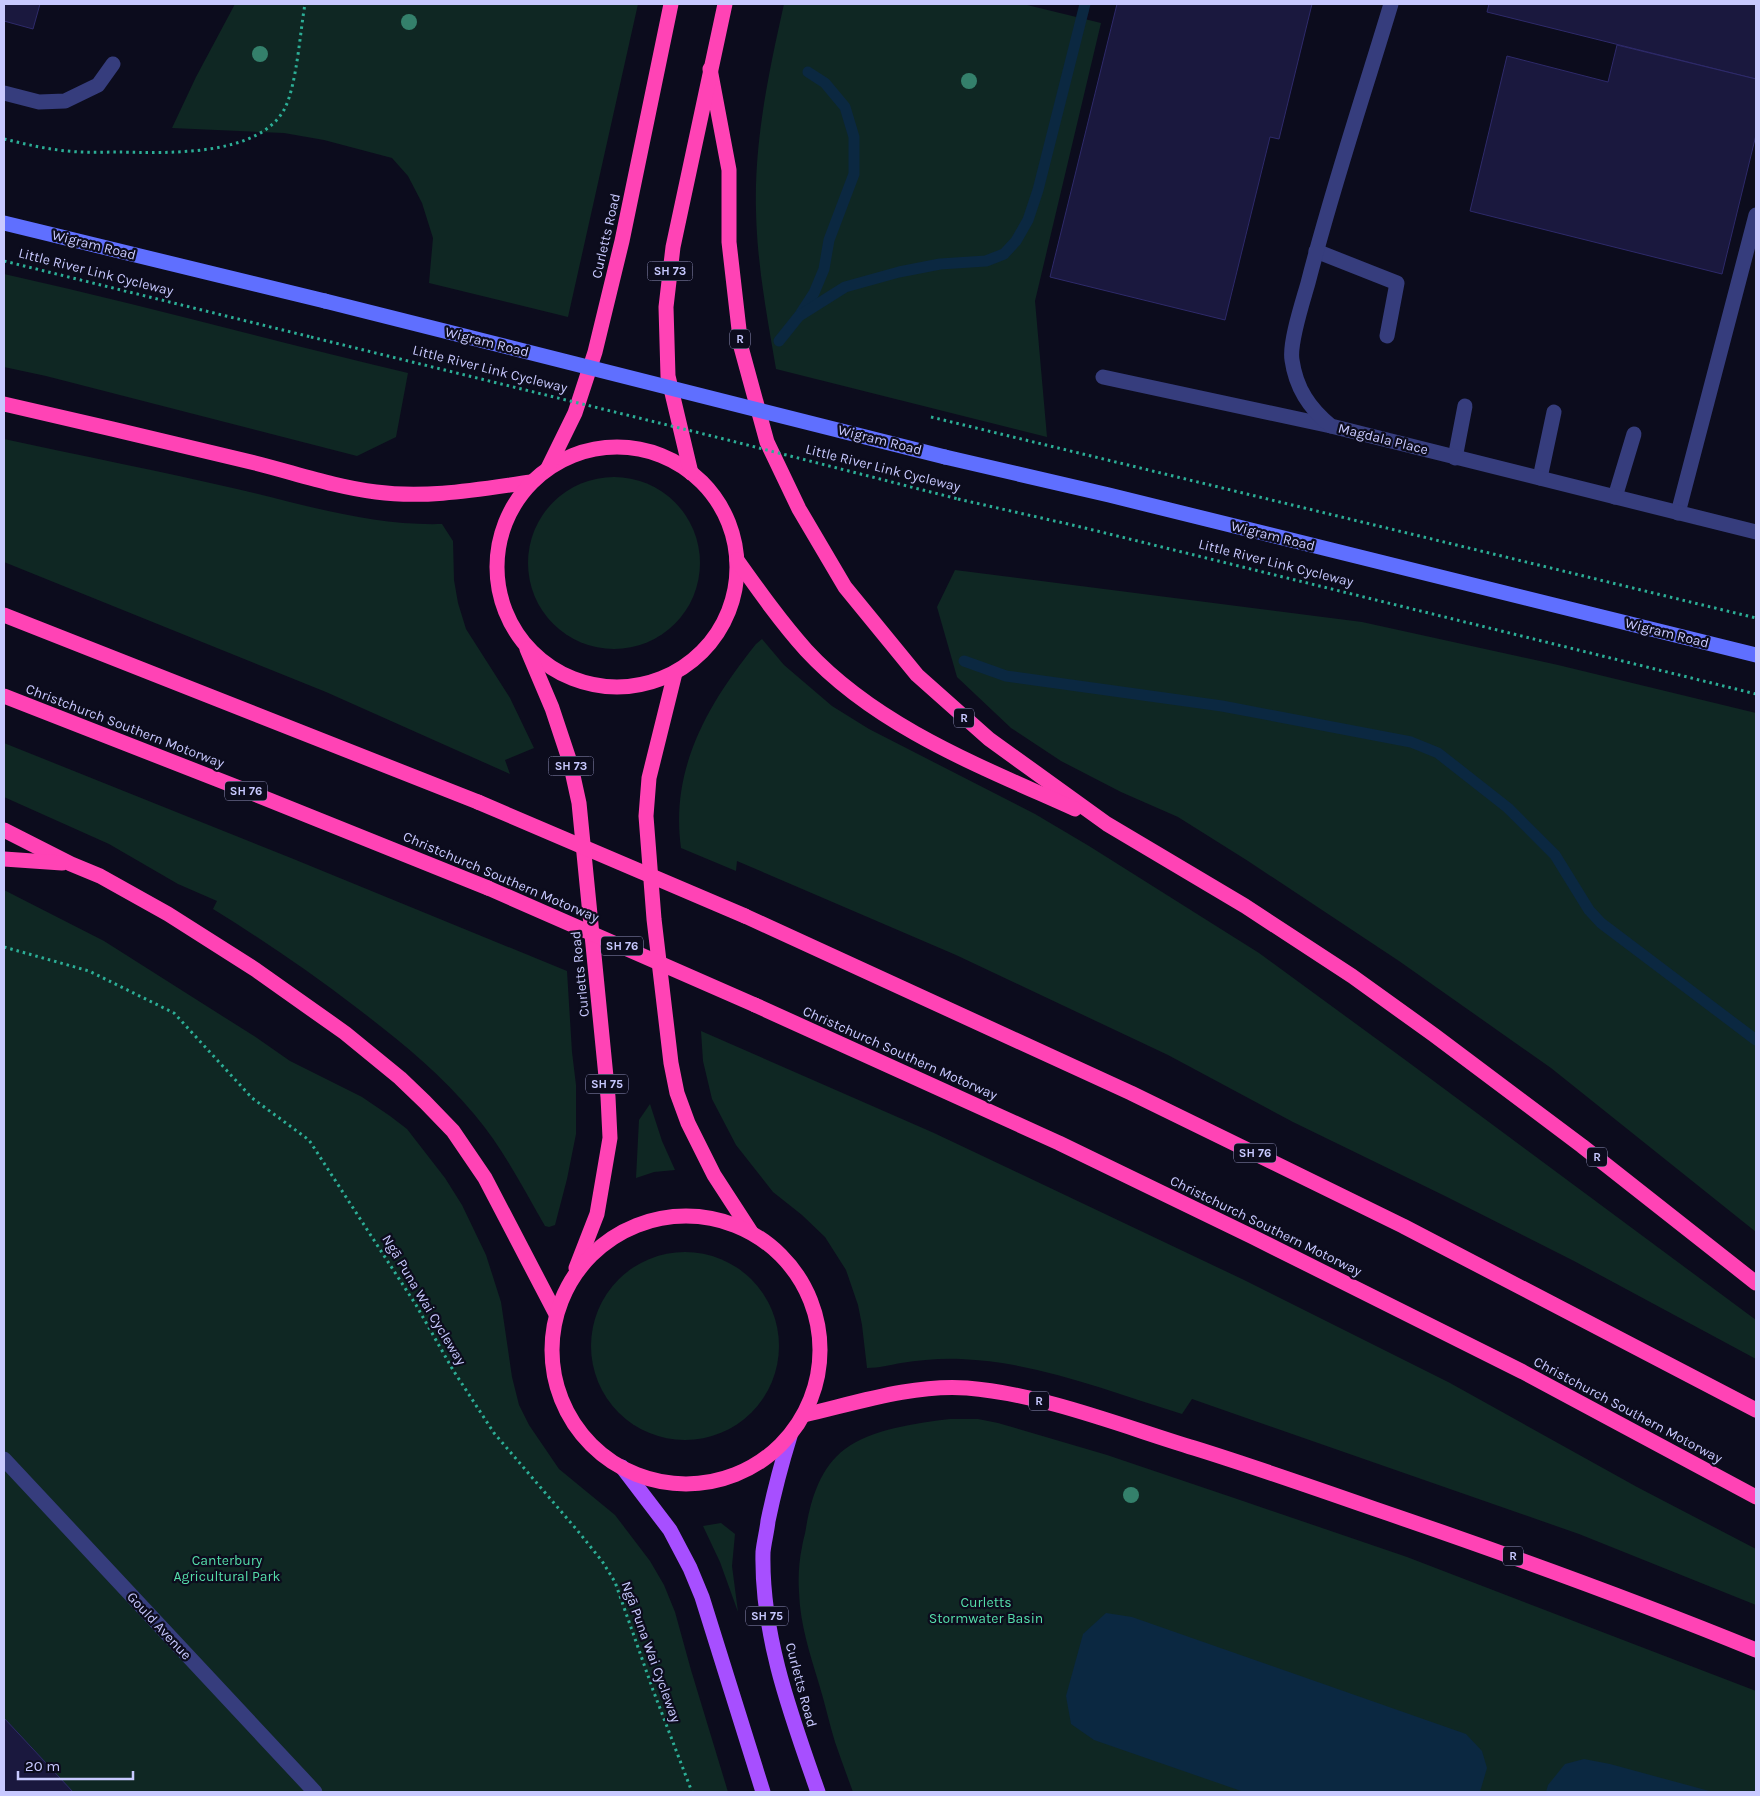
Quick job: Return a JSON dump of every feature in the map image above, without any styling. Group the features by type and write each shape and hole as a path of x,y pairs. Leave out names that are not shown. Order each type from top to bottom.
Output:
{"highway":[{"name":"Curletts Road","path":"548,468 575,413 595,352 622,241 671,4"},
{"name":"SH 73","path":"691,473 668,376 666,307 673,247 725,4"},
{"name":"R","path":"710,69 729,170 729,242 741,347 766,442 799,509 845,587 917,675 989,739 1107,824 1245,906 1352,976 1442,1041 1582,1146 1756,1283"},
{"path":"4,404 94,424 335,484 376,492 414,495 448,493 531,482"},
{"path":"526,647 558,672 596,686 637,686 675,673 702,652 722,625 734,594 737,560 730,527 714,497 691,473 665,457 636,448 605,447 575,454 548,468"},
{"name":"SH 73","path":"526,647 507,617 497,582 498,546 509,511 531,482 548,468"},
{"path":"737,560 771,608 807,651 836,678 871,706 947,751 1107,824"},
{"name":"SH 76","path":"4,615 478,802 745,916 1131,1093 1386,1217 1756,1410"},
{"name":"Curletts Road","path":"526,647 552,708 570,762 579,803 602,1031 610,1138 597,1214 574,1272"},
{"name":"SH 75","path":"675,673 649,778 646,816 654,919 671,1063 677,1093 688,1123 714,1175 751,1232 773,1247 792,1266 806,1288 815,1313 820,1339 820,1365 814,1391 804,1415 790,1436"},
{"name":"Christchurch Southern Motorway","path":"4,696 488,888 755,1005 1059,1143 1253,1237 1523,1372 1756,1497"},
{"path":"4,830 71,864 100,876 168,914 256,970 345,1033 425,1102 452,1131 486,1178 556,1314"},
{"path":"4,859 71,864"},
{"path":"574,1272 615,1236 647,1221 691,1216 718,1219 751,1232"},
{"name":"SH 75","path":"574,1272 556,1314 552,1344 554,1374 563,1402 577,1428 598,1451 622,1468"},
{"name":"R","path":"804,1415 903,1392 933,1388 965,1388 1013,1394 1069,1409 1232,1459 1481,1545 1677,1618 1756,1650"},
{"path":"622,1468 650,1480 681,1484 711,1482 741,1473 767,1457 790,1436"}],"main road":[{"name":"Wigram Road","path":"4,223 325,301 945,457 1109,495 1756,655"},
{"name":"Curletts Road","path":"790,1436 774,1489 763,1550 765,1608 777,1665 793,1721 818,1792"},
{"name":"SH 75","path":"622,1468 670,1530 690,1568 702,1597 763,1792"}],"street":[{"name":"Magdala Place","path":"1392,4 1316,251 1296,325 1291,358 1296,381 1305,400 1317,415 1331,426 1756,532"},
{"path":"4,93 39,102 65,101 98,85 112,64"},
{"path":"1678,513 1756,215"},
{"path":"1316,251 1397,283 1387,336"},
{"path":"1103,377 1331,426"},
{"path":"1455,458 1465,406"},
{"path":"1540,478 1554,412"},
{"path":"1615,497 1634,434"},
{"name":"Gould Avenue","path":"4,1459 315,1792"}],"path":[{"path":"4,139 70,151 168,153 197,151 244,141 259,135 272,124 284,108 292,86 305,4"},
{"name":"Little River Link Cycleway","path":"4,261 720,438 958,499 1109,534 1756,694"},
{"path":"931,417 1756,618"},
{"name":"Ngā Puna Wai Cycleway","path":"4,947 89,971 174,1013 252,1098 309,1140 416,1304 453,1370 494,1433 602,1561 614,1582 692,1792"}],"green space":[{"path":"235,4 638,4 568,317 429,283 433,238 422,203 408,176 392,158 324,140 284,133 172,128 196,77"},
{"path":"784,4 1023,4 1101,23 1035,301 1047,437 776,369 760,270 756,185 757,159 764,106"},
{"path":"4,274 408,373 396,437 357,456 46,376 4,367"},
{"path":"4,439 208,482 313,508 364,518 416,524 442,524 453,541 454,580 458,603 466,629 510,698 534,748 505,760 510,774 326,692 4,562"},
{"path":"606,477 622,477 655,487 675,502 690,522 698,546 700,563 698,580 690,604 675,624 655,639 639,645 622,649 606,649 573,639 548,618 538,604 532,588 528,571 528,555 538,522 559,497 573,487 589,481"},
{"path":"955,570 1362,622 1558,665 1756,713 1756,1232 1551,1068 1399,961 1178,817 1121,792 1061,761 1011,728 957,677 937,607"},
{"path":"762,639 784,665 832,706 869,729 1035,814 1259,953 1756,1320 1756,1359 1574,1261 1293,1122 1168,1055 956,955 737,861 736,871 681,848 679,819 681,791 687,764 696,738 722,690 756,644"},
{"path":"4,743 567,971 576,1085 576,1134 555,1225 545,1226 503,1154 461,1099 404,1045 373,1020 268,944 213,909 217,901 178,884 109,844 4,797"},
{"name":"Canterbury Agricultural Park","path":"4,890 104,941 290,1061 362,1097 407,1129 445,1178 462,1205 486,1255 501,1302 512,1377 519,1405 529,1425 559,1469 615,1515 650,1561 664,1585 675,1612 728,1792 4,1792"},
{"path":"701,1031 934,1133 1242,1279 1450,1383 1637,1487 1756,1549 1756,1605 1579,1534 1192,1399 1182,1414 1073,1379 989,1361 939,1359 867,1368 858,1305 846,1270 825,1237 802,1215 773,1192 736,1145 712,1099 703,1061"},
{"path":"650,1104 662,1141 675,1170 654,1172 636,1178 639,1120"},
{"path":"694,1252 721,1259 752,1279 772,1310 778,1328 778,1364 772,1382 752,1413 721,1433 703,1439 676,1440 667,1439 641,1429 625,1419 612,1406 598,1382 592,1364 591,1337 592,1328 602,1302 612,1286 625,1273 649,1259 667,1253"},
{"name":"Curletts Stormwater Basin","path":"950,1419 978,1419 998,1423 1107,1455 1407,1557 1756,1691 1756,1792 853,1792 833,1735 801,1616 799,1563 811,1506 818,1485 829,1465 845,1449 856,1442 868,1436 895,1428"},
{"path":"721,1523 735,1534 732,1566 738,1612 720,1562 703,1526"}],"water":[{"path":"1106,1613 1132,1617 1466,1734 1482,1751 1487,1768 1480,1792 1244,1792 1094,1740 1071,1724 1066,1696 1083,1634"},
{"path":"1584,1759 1610,1764 1713,1792 1546,1792 1548,1785 1565,1764"}],"building":[{"path":"4,4 40,4 33,29 4,21"},
{"path":"1117,4 1312,4 1279,139 1270,137 1225,320 1050,277"},
{"path":"1489,4 1756,4 1756,79 1487,12"},
{"path":"1617,45 1756,79 1756,135 1722,274 1470,211 1507,56 1608,82"},
{"path":"4,1718 73,1792 4,1792"}],"waterway":[{"path":"779,341 799,316 845,287 899,272 940,264 986,261 1004,254 1016,241 1028,220 1038,190 1085,4"},
{"path":"801,313 814,293 824,269 829,240 854,174 854,137 845,107 825,83 808,72"},
{"path":"964,661 1006,676 1222,706 1411,742 1438,753 1508,808 1555,855 1589,910 1601,923 1756,1040"}]}
